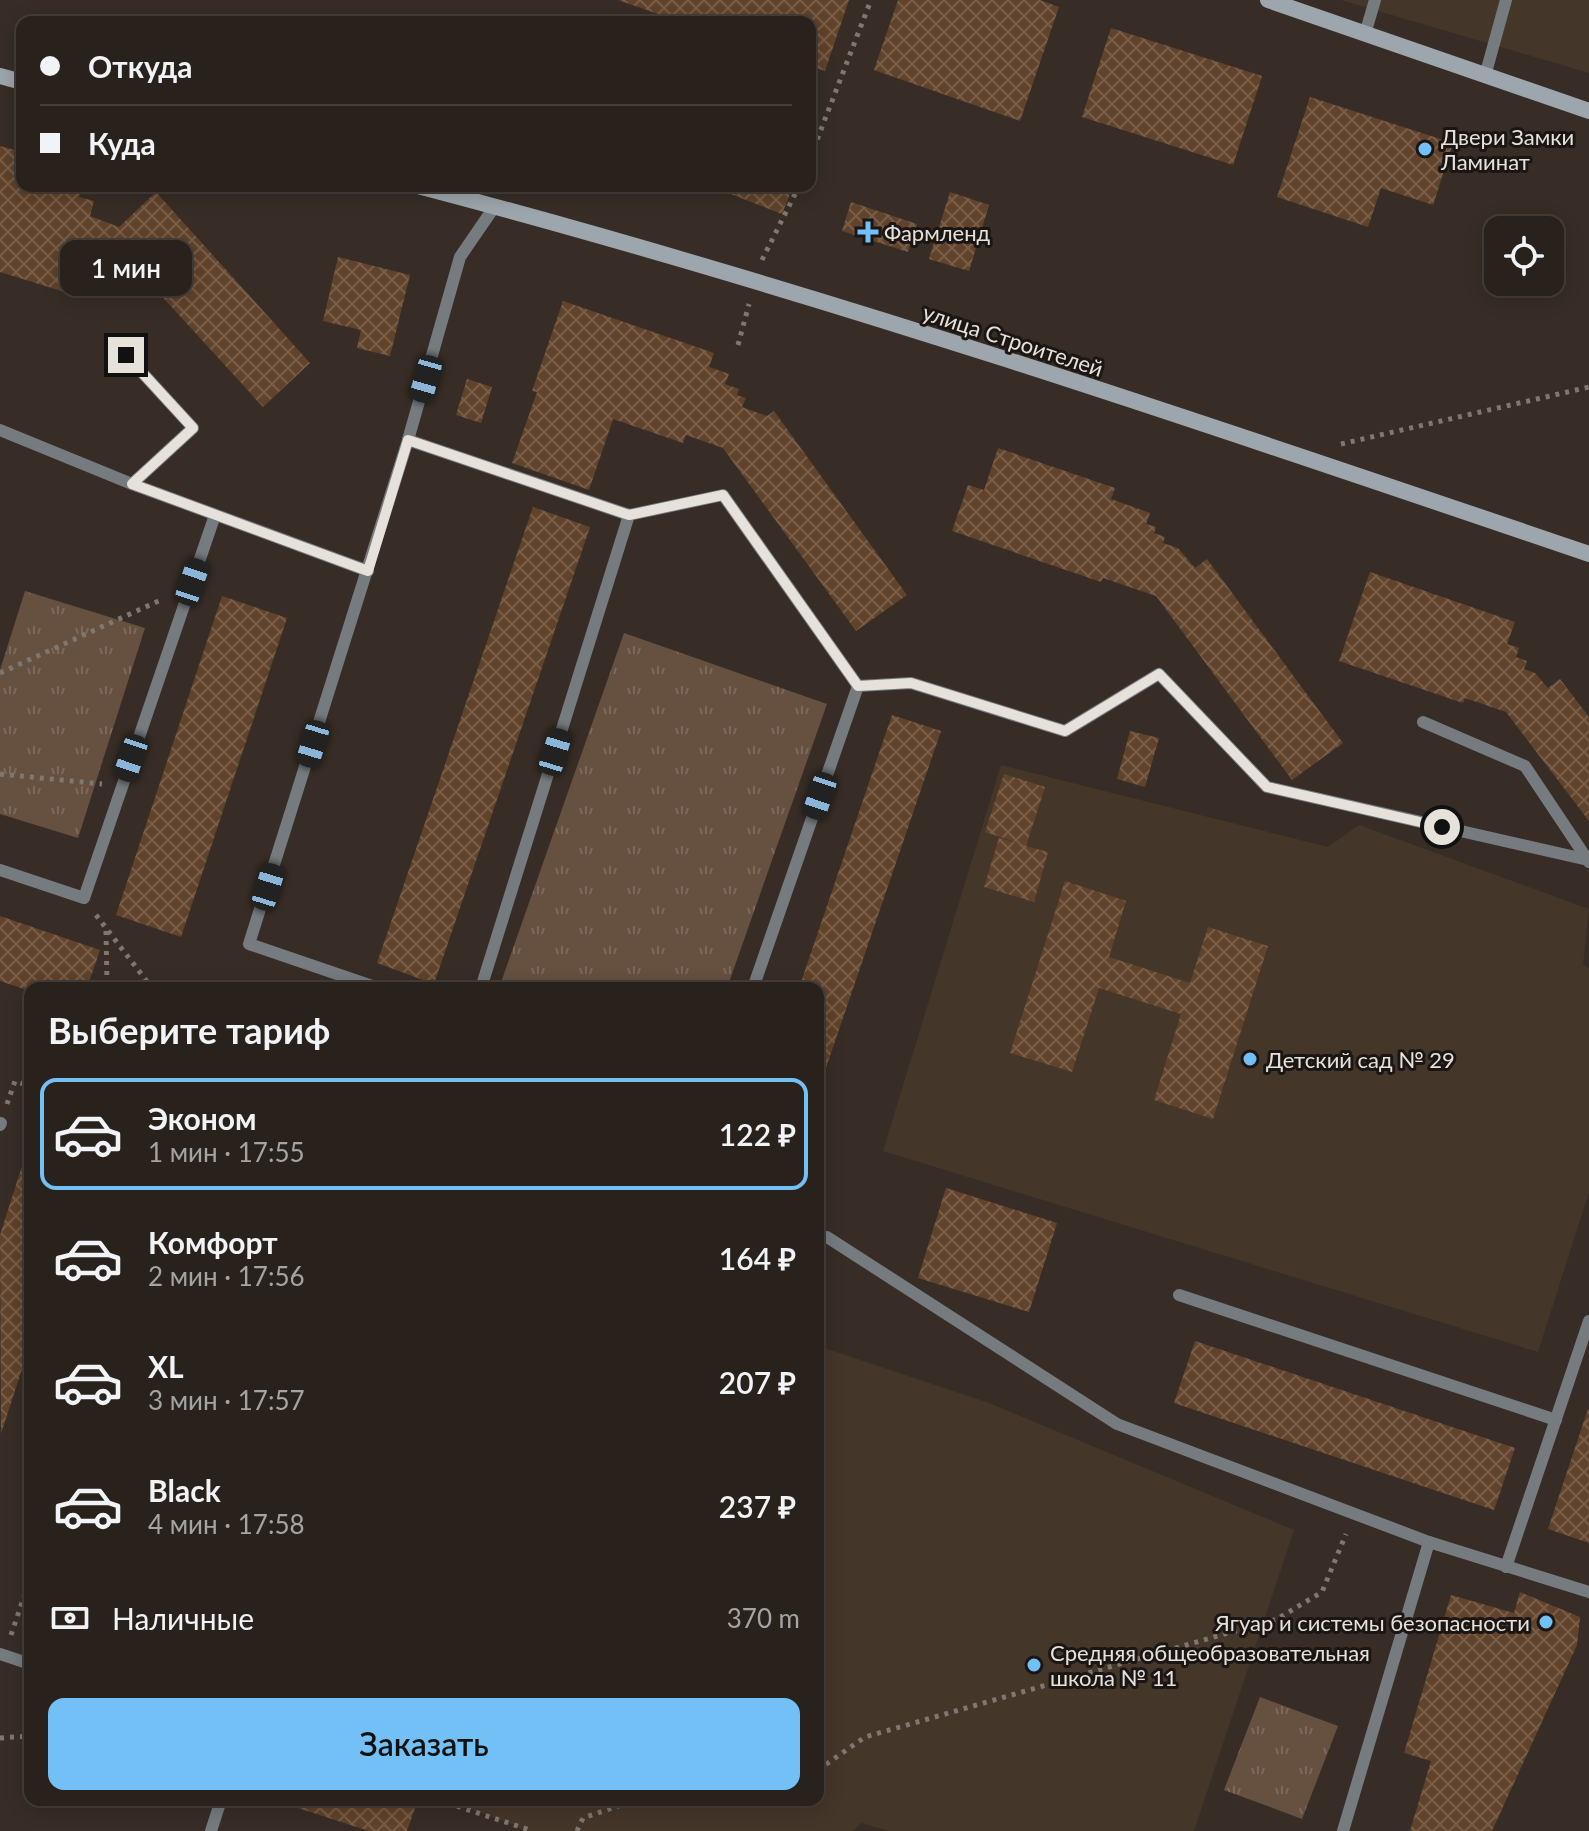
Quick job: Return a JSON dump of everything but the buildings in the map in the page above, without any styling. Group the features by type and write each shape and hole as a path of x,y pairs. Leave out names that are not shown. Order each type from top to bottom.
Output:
{"main road":[{"path":"1268,0 1589,111"},
{"name":"улица Строителей","path":"441,192 755,279 1297,454 1589,554"}],"lane":[{"path":"1365,34 1375,0"},
{"path":"1485,76 1506,0"},
{"path":"360,982 249,944 368,571 460,257 495,206"},
{"path":"126,355 193,428 132,484"},
{"path":"0,430 132,484 368,571"},
{"path":"408,440 629,515 723,495 858,686"},
{"path":"0,870 84,898 215,515"},
{"path":"483,982 629,515"},
{"path":"858,686 911,683 1065,731 1159,674 1267,787 1588,861"},
{"path":"755,982 858,686"},
{"path":"1423,722 1525,766 1588,861"},
{"path":"827,1237 1117,1424 1429,1542 1589,1592"},
{"path":"1179,1295 1556,1420"},
{"path":"1506,1567 1589,1321"},
{"path":"1343,1831 1429,1542"},
{"path":"2,1655 24,1662"},
{"path":"211,1831 219,1806"}],"path":[{"path":"816,142 871,0"},
{"path":"1297,454 1589,387"},
{"path":"0,673 94,632 192,582"},
{"path":"0,774 121,787"},
{"path":"84,898 147,982"},
{"path":"106,930 107,982"},
{"path":"15,1081 24,1084"},
{"path":"824,1766 865,1737 1277,1619 1322,1592 1354,1515"},
{"path":"2,1655 24,1595"},
{"path":"0,1738 24,1736"},
{"path":"456,1806 533,1831"},
{"path":"577,1831 583,1818 618,1806"}],"shaded area":[{"path":"1341,0 1589,0 1589,73"},
{"name":"Детский сад № 29","path":"1001,765 1328,847 1359,825 1589,909 1583,965 1589,968 1589,1192 1538,1352 883,1151"},
{"name":"Средняя общеобразовательная школа № 11","path":"824,1348 989,1403 1294,1530 1194,1831 889,1831 861,1823 853,1831 528,1831 463,1806 824,1806"}],"green space":[{"path":"25,591 145,628 78,838 0,814 0,670"},
{"path":"624,633 827,704 729,982 501,982"},
{"path":"1260,1697 1338,1726 1302,1819 1224,1790"}],"place":[{"name":"Двери Замки Ламинат","path":"1425,149"},
{"name":"Фармленд","path":"868,232"},
{"name":"Детский сад № 29","path":"1250,1059"},
{"name":"Ягуар и системы безопасности","path":"1546,1622"},
{"name":"Средняя общеобразовательная школа № 11","path":"1034,1665"}],"route":[{"path":"126,355 193,428 132,484 368,571 408,440 629,515 723,495 858,686 911,683 1065,731 1159,674 1267,787 1442,827"}]}
